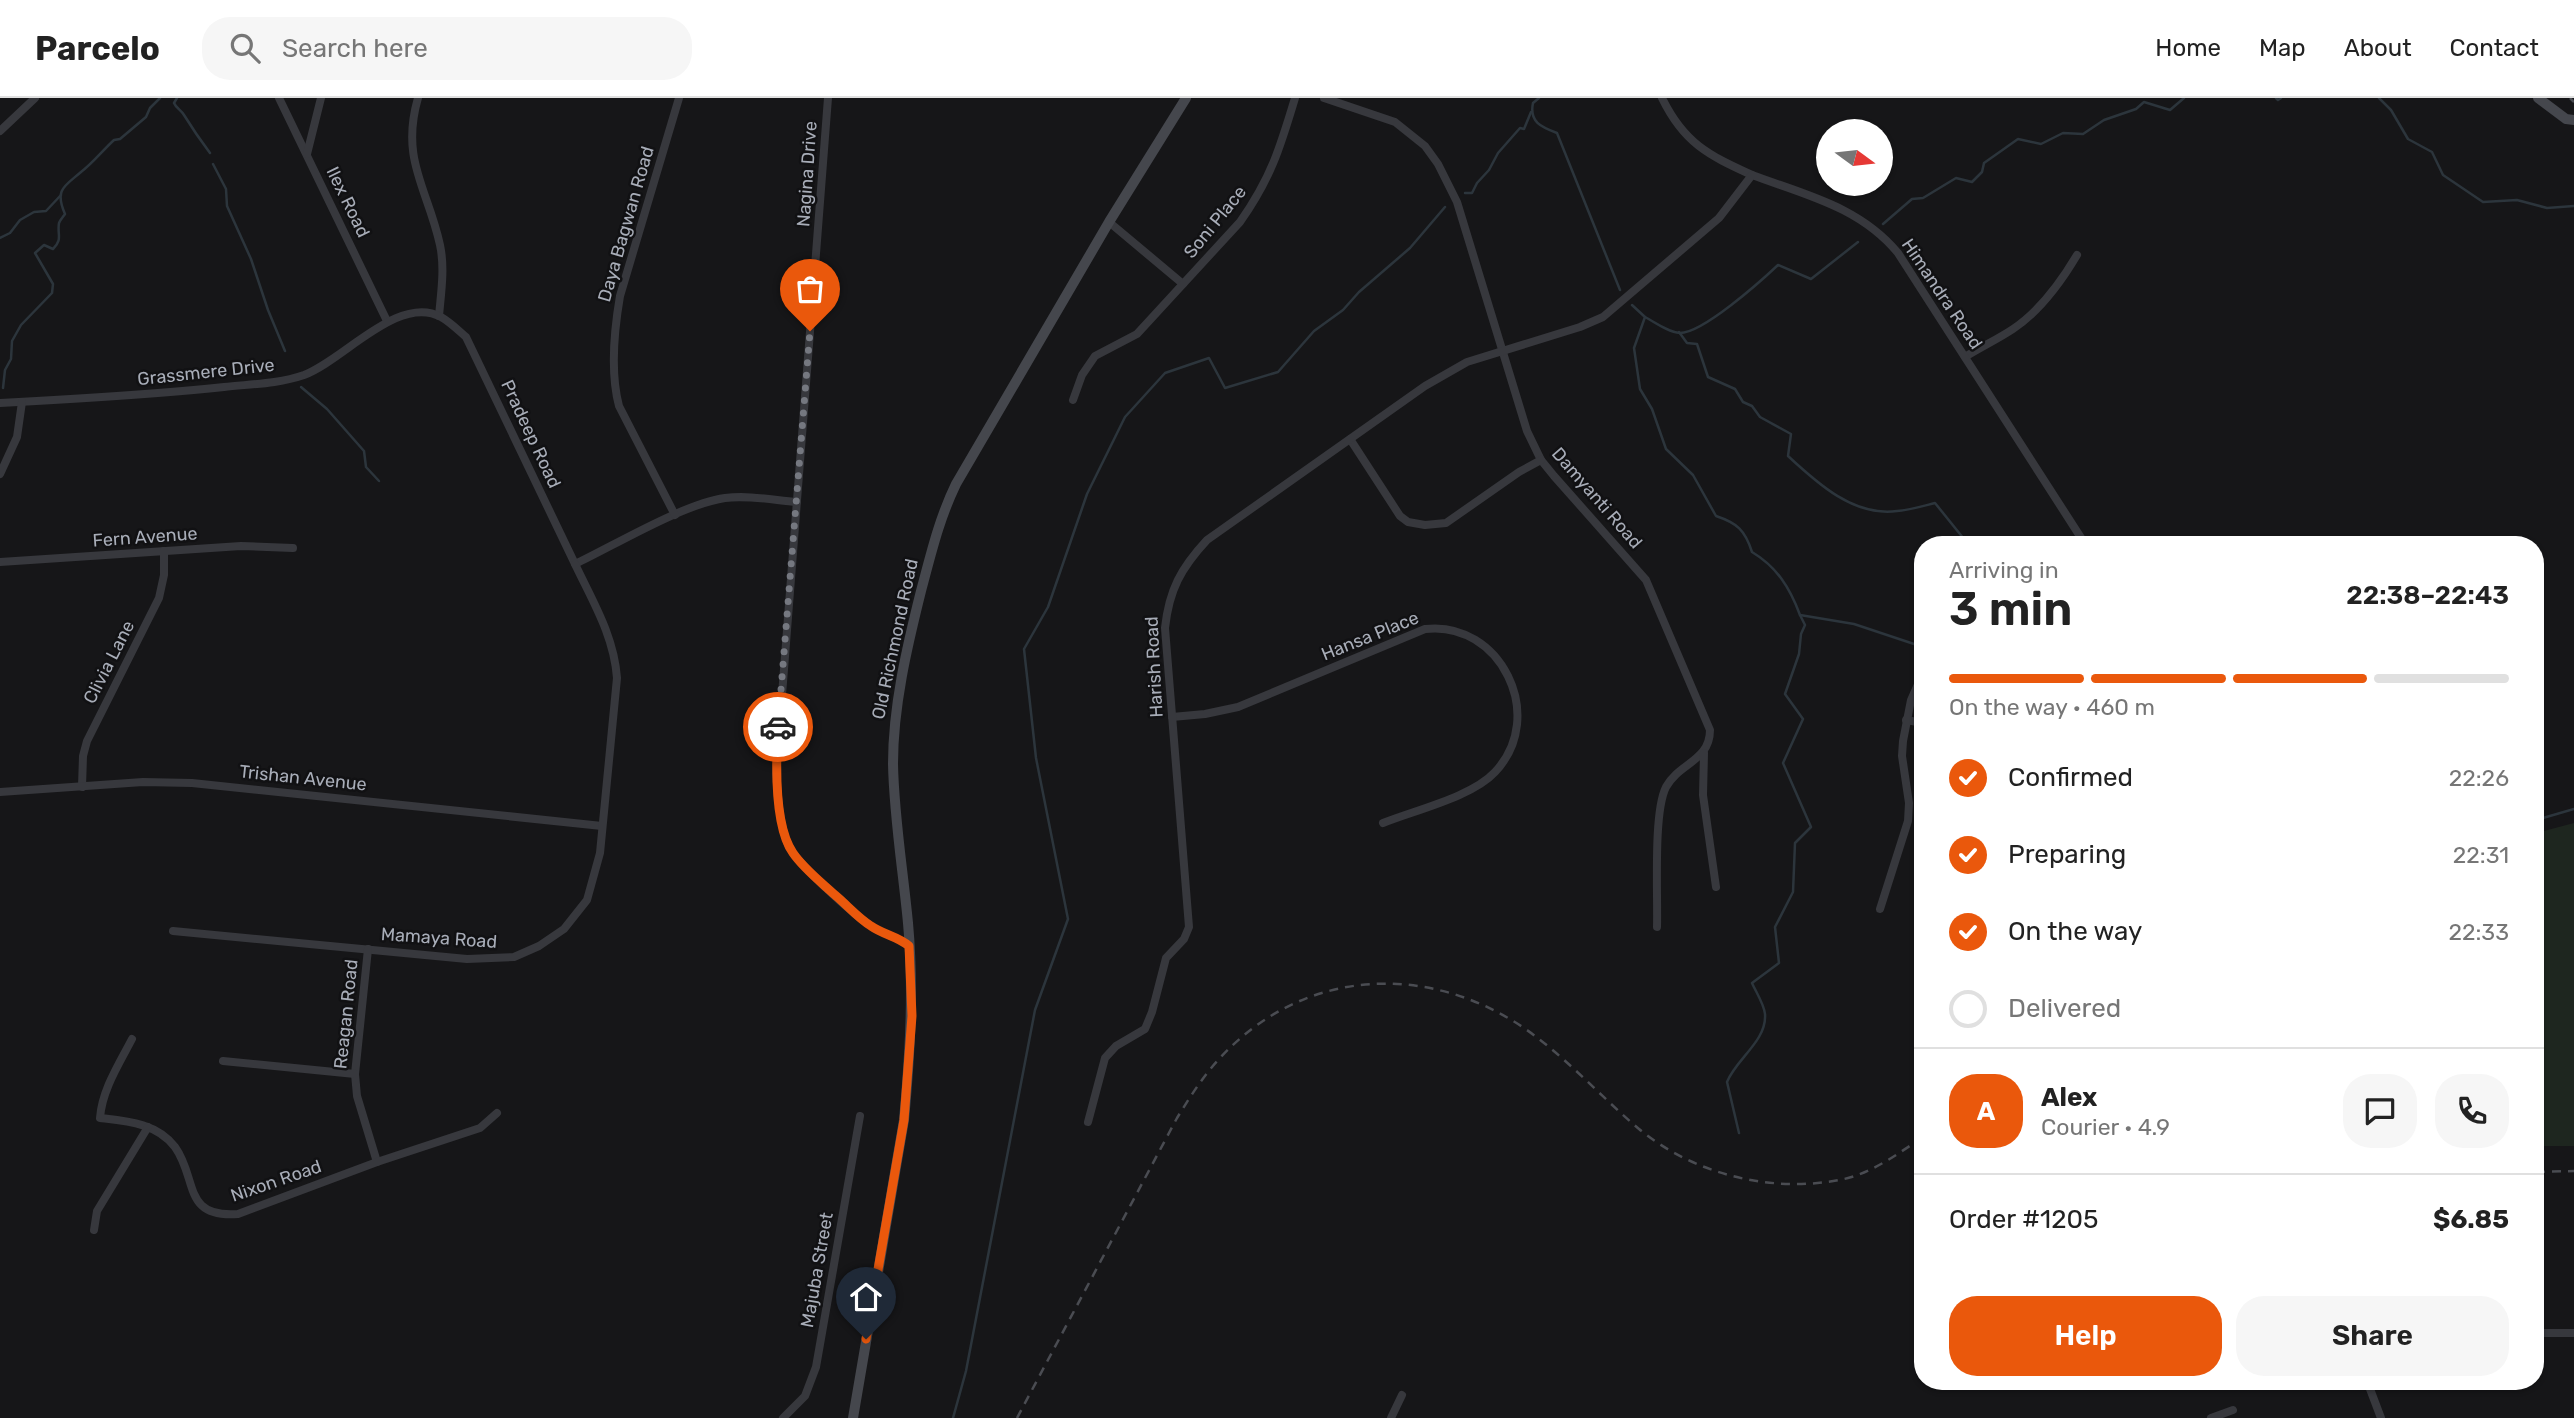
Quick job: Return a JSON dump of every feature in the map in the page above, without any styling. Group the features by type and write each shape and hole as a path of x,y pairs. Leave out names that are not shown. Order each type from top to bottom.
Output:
{"street":[{"path":"0,131 35,98"},
{"name":"Ilex Road","path":"279,98 387,321"},
{"path":"307,154 321,98"},
{"path":"418,98 412,147 414,163 440,245 442,267 439,316"},
{"name":"Daya Bagwan Road","path":"675,515 620,406 615,391 615,371 620,296 679,98"},
{"name":"Nagina Drive","path":"828,98 776,773 787,843 807,869 871,926 893,935 909,946"},
{"name":"Old Richmond Road","path":"856,1416 904,1120 912,1016 909,946 895,815 893,763 895,723 915,616 932,547 943,511 956,484 1109,222 1186,98"},
{"name":"Soni Place","path":"1073,400 1082,375 1095,356 1136,334 1240,222 1277,161 1295,98"},
{"name":"Damyanti Road","path":"1324,98 1395,121 1425,146 1438,164 1457,202 1527,431 1541,460 1646,580 1710,730 1704,753 1703,795 1716,887"},
{"name":"Himandra Road","path":"1662,98 1676,124 1695,145 1717,159 1847,211 1867,222 1885,237 1898,253 2080,536"},
{"path":"2538,98 2566,119 2574,120"},
{"path":"1503,350 1580,327 1603,317 1718,218 1752,175"},
{"path":"1109,222 1183,284"},
{"path":"1965,356 2014,328 2034,312 2066,273 2077,254"},
{"name":"Grassmere Drive","path":"0,403 185,391 284,380 330,362 387,321 411,313 439,316"},
{"name":"Pradeep Road","path":"439,316 466,337 477,355 575,564"},
{"name":"Harish Road","path":"1088,1122 1105,1058 1116,1045 1145,1029 1166,958 1187,935 1189,928 1165,628 1168,605 1179,577 1207,540 1350,439 1426,386 1467,362 1503,350"},
{"path":"0,474 17,437 22,402"},
{"path":"1350,439 1401,516 1408,522 1425,525 1446,523 1519,472 1541,460"},
{"path":"575,564 675,515 724,498 796,502"},
{"name":"Fern Avenue","path":"0,562 241,546 293,548"},
{"name":"Clivia Lane","path":"82,787 83,756 87,741 159,598 164,576 164,551"},
{"name":"Mamaya Road","path":"173,931 467,959 499,959 523,954 564,929 587,900 598,863 616,701 615,656 608,633 575,564"},
{"name":"Hansa Place","path":"1172,716 1205,714 1238,707 1425,629 1444,629 1469,636 1491,651 1507,672 1513,686 1518,715 1512,745 1496,771 1474,787 1383,823"},
{"path":"1880,909 1909,813 1902,756 1906,720 1914,692"},
{"path":"1906,720 1914,721"},
{"path":"1657,927 1661,801 1675,776 1704,753"},
{"name":"Trishan Avenue","path":"0,792 143,782 192,783 602,826"},
{"name":"Reagan Road","path":"368,949 355,1074 358,1096 377,1162"},
{"name":"Nixon Road","path":"132,1039 101,1104 100,1118 134,1122 164,1136 175,1147 195,1198 203,1207 223,1215 238,1214 377,1162 480,1128 497,1113"},
{"path":"223,1061 355,1074"},
{"name":"Majuba Street","path":"783,1418 805,1396 816,1367 860,1116"},
{"path":"94,1230 97,1211 148,1127"},
{"path":"2544,1333 2574,1333"},
{"path":"2370,1390 2381,1418"},
{"path":"1391,1418 1402,1395"},
{"path":"2211,1418 2233,1410"}],"shaded area":[{"path":"2574,823 2574,1146 2544,1146 2544,831"}],"waterway":[{"path":"3,388 5,370 11,359 12,341 21,325 52,293 53,284 35,253 44,245 53,249 58,242 59,223 65,214 61,199 63,189 114,140 120,139 146,117 150,108 160,98"},
{"path":"177,98 175,105 210,153"},
{"path":"1539,98 1533,103 1533,115 1541,126 1557,133 1620,290"},
{"path":"1883,224 1912,199 1923,198 1956,178 1972,182 1982,172 1984,163 2018,139 2041,144 2063,133 2083,134 2104,120 2136,109 2144,102 2170,110 2184,98"},
{"path":"2276,98 2281,98"},
{"path":"2379,98 2391,110 2408,139 2432,152 2443,175 2483,202 2517,200 2547,208 2574,206"},
{"path":"1465,193 1472,193 1498,153 1520,128 1524,129 1531,112"},
{"path":"213,164 226,189 227,206 251,259 285,351"},
{"path":"0,238 10,233 20,220 34,212 46,211 61,195"},
{"path":"953,1418 966,1371 1035,1010 1068,919 1036,758 1024,649 1048,607 1087,494 1125,417 1165,373 1209,358 1225,388 1278,372 1314,331 1343,310 1359,292 1410,248 1445,207"},
{"path":"1645,317 1671,331 1690,331 1717,316 1778,265 1811,279 1858,242"},
{"path":"1632,305 1645,317 1634,348 1640,389 1652,409 1666,449 1693,475 1716,516 1739,528 1752,552 1776,571 1800,615 1854,624 1914,644"},
{"path":"1679,332 1687,343 1697,344 1708,377 1735,389 1743,402 1752,406 1760,417 1791,434 1788,456 1824,487 1866,509 1897,511 1935,503 1962,536"},
{"path":"301,387 327,409 364,451 366,467 379,481"},
{"path":"1739,1133 1727,1082 1756,1041 1764,1024 1762,1002 1752,983 1779,963 1775,927 1793,892 1795,843 1811,827 1783,763 1803,719 1785,694 1799,654 1805,625 1800,615"},
{"path":"2544,818 2574,809"}],"railway":[{"path":"2570,98 2574,102"},
{"path":"1017,1418 1177,1118 1202,1079 1220,1058 1253,1028 1288,1006 1326,992 1366,985 1406,985 1446,992 1486,1006 1539,1039 1639,1129 1661,1145 1710,1169 1736,1177 1790,1184 1844,1179 1875,1167 1914,1143"},
{"path":"2544,1172 2574,1171"}],"way so far":[{"path":"778,727 810,331"}],"route":[{"path":"778,727 778,796 787,843 793,854 871,926 893,935 909,946 912,1016 904,1120 866,1339"}]}
